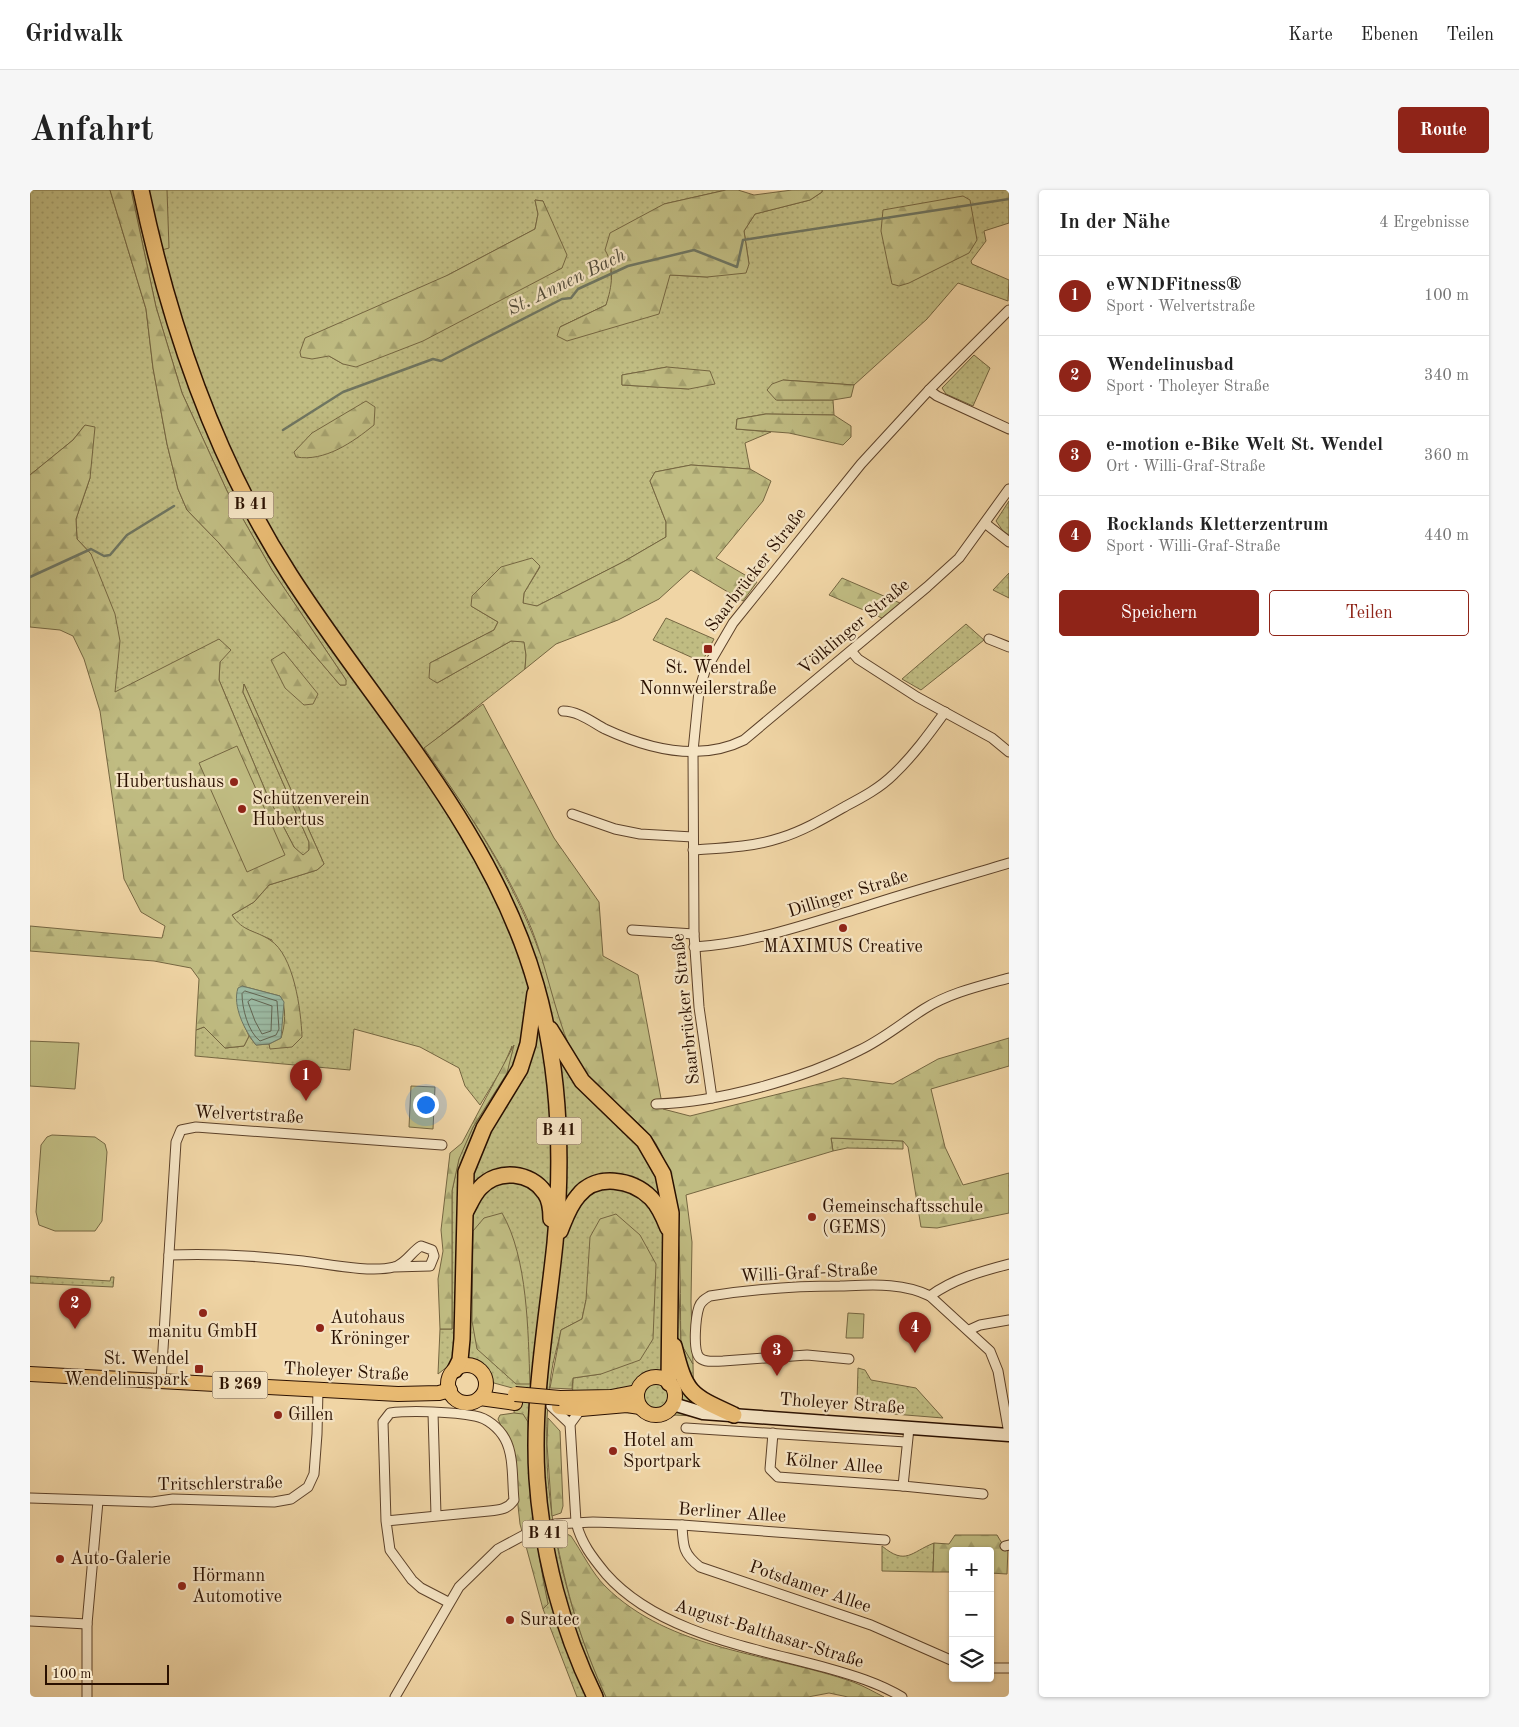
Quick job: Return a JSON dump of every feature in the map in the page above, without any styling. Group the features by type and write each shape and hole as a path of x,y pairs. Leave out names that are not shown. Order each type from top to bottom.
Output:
{"highway":[{"name":"B 41","path":"141,190 153,249 176,326 204,403 232,469 287,570 324,627 437,784 473,839 497,883 536,984 545,1021 557,1090 560,1148 555,1245 540,1364 537,1478 551,1570 578,1659 595,1697"},
{"path":"455,1370 460,1360 462,1339 466,1172 484,1128 520,1069 528,1044 536,984"},
{"path":"545,1021 582,1081 644,1141 655,1158 668,1192 671,1213 670,1332 663,1380"},
{"path":"466,1212 480,1187 491,1180 503,1175 515,1175 526,1178 538,1185 546,1194 555,1245"},
{"path":"555,1245 578,1196 596,1183 607,1181 629,1184 642,1190 652,1199 662,1214 670,1232"},
{"path":"670,1332 682,1377 688,1389 698,1398 734,1415"},
{"path":"462,1339 468,1358 473,1366"}],"main road":[{"path":"515,1399 489,1386 482,1372 473,1366 460,1366 450,1377 452,1396 469,1403 480,1398 557,1403 581,1409 627,1405 640,1407"},
{"name":"Tholeyer Straße","path":"30,1374 398,1394 439,1393 450,1390"},
{"path":"644,1380 663,1380 675,1393 673,1404 666,1413 654,1416 640,1407 637,1392 644,1380"},
{"path":"480,1398 484,1393 486,1381"},
{"path":"557,1403 637,1392"},
{"name":"Tholeyer Straße","path":"673,1404 703,1413 1009,1434"}],"street":[{"name":"Saarbrücker Straße","path":"712,1098 699,1007 694,947 693,751 699,691 705,671 716,648 733,623 862,464 930,390 1009,310"},
{"path":"930,390 937,396 1009,429"},
{"name":"Völklinger Straße","path":"563,711 575,712 622,737 652,746 693,751 715,751 744,740 852,652 959,558 986,524 1009,489"},
{"path":"986,524 1009,542"},
{"path":"989,639 1009,647"},
{"path":"852,652 858,659 992,738 1009,752"},
{"path":"693,850 748,845 780,838 826,817 872,792 893,775 916,751 945,712"},
{"path":"572,814 640,834 693,837"},
{"name":"Dillinger Straße","path":"694,947 709,946 817,921 1009,863"},
{"path":"632,930 694,934"},
{"path":"656,1104 683,1104 712,1098 813,1071 884,1038 924,1009 944,998 1009,978"},
{"name":"Welvertstraße","path":"161,1381 176,1142 177,1135 186,1127 442,1145"},
{"path":"169,1255 230,1256 341,1266 394,1267"},
{"path":"930,1296 969,1276 1009,1264"},
{"name":"Willi-Graf-Straße","path":"849,1359 807,1355 717,1361 701,1358 696,1353 695,1343 699,1306 702,1300 710,1296 769,1287 884,1285 918,1290 930,1296 984,1344 994,1360 1008,1412 1009,1434"},
{"path":"968,1330 980,1325 1009,1320"},
{"name":"Tritschlerstraße","path":"30,1498 152,1502 173,1499 274,1502 291,1499 308,1487 314,1474 318,1389"},
{"path":"557,1403 570,1424 581,1409"},
{"path":"386,1520 502,1510 514,1500 509,1450 505,1439 496,1428 475,1416 398,1412 390,1413 383,1422 386,1520 390,1550 412,1580 421,1588 448,1602"},
{"path":"433,1413 436,1515"},
{"name":"August-Balthasar-Straße","path":"570,1424 576,1522 580,1536 590,1555 628,1595 646,1609 699,1632 854,1676 902,1697"},
{"name":"Kölner Allee","path":"686,1428 906,1442"},
{"name":"Kölner Allee","path":"903,1486 906,1442 909,1428"},
{"name":"Kölner Allee","path":"772,1433 770,1469 778,1477 983,1494"},
{"path":"87,1697 88,1624 98,1501"},
{"name":"Berliner Allee","path":"395,1697 448,1602 476,1568 498,1549 526,1534 555,1524 576,1522 682,1525 885,1540"},
{"name":"Potsdamer Allee","path":"682,1525 683,1546 688,1558 700,1568 871,1625 949,1659"},
{"path":"30,1621 88,1624"},
{"path":"994,1668 1009,1668"}],"green space":[{"path":"30,190 110,190 146,309 153,368 167,444 178,489 187,510 219,543 340,685 345,685 346,680 272,570 227,491 182,393 156,307 131,190 726,190 664,204 610,259 612,288 606,305 560,327 670,275 707,277 749,264 744,231 755,214 810,200 822,192 822,190 1009,190 1009,223 984,231 986,241 971,261 972,264 1009,280 1008,301 958,283 927,319 854,385 783,380 777,400 833,400 834,415 765,414 737,419 736,429 771,432 745,443 750,469 691,465 655,472 650,481 666,522 666,537 623,562 537,606 523,604 524,593 540,567 471,606 498,622 494,630 430,663 437,683 511,641 524,641 525,669 425,748 458,797 503,871 539,951 615,1104 650,1135 666,1164 675,1197 681,1343 693,1364 694,1416 572,1410 573,1378 601,1374 586,1300 582,1319 561,1330 551,1375 547,1416 547,1457 556,1539 576,1620 606,1697 577,1697 543,1609 548,1604 538,1559 523,1415 514,1413 516,1389 494,1383 481,1365 465,1360 452,1363 438,1374 440,1329 452,1329 452,1191 459,1158 473,1127 507,1073 512,1046 503,1067 480,1105 465,1086 459,1068 420,1047 354,1029 350,1070 195,1056 196,1030 204,1027 225,1048 244,1046 249,1036 256,1045 269,1044 271,1049 272,940 239,926 232,915 254,902 269,885 317,870 324,864 244,684 243,692 309,842 309,850 303,856 294,847 268,797 219,680 220,662 115,693 91,554 77,539 76,519 90,478 85,425 73,440 30,475","holes":["535,200 543,201 562,268 343,364 329,356 448,275 535,229 538,214","667,367 689,389 622,385 622,375"]},
{"path":"110,190 131,190 156,307 182,393 227,491 272,570 346,680 346,685 340,685 219,543 187,510 178,489 167,444 153,368 146,309"},
{"path":"149,190 167,190 169,248 162,250"},
{"path":"726,190 738,190 754,195 792,190 822,190 822,192 810,200 755,214 744,231 749,264 746,273 707,277 670,275 659,314 567,341 557,336 560,327 606,305 612,277 610,263 605,250 610,233 664,204"},
{"path":"963,196 970,200 977,240 969,253 909,283 899,286 892,284 881,231 883,210"},
{"path":"535,200 543,201 567,255 562,268 423,341 356,367 343,364 329,356 312,359 301,357 300,352 305,338 448,275 535,229 538,214"},
{"path":"974,355 990,368 973,406 946,394 942,388"},
{"path":"667,367 710,371 715,384 689,389 622,385 622,375"},
{"path":"783,380 854,385 851,397 833,400 776,400 767,390 772,384"},
{"path":"366,401 375,407 374,425 348,444 328,454 307,458 296,457 294,452 312,433"},
{"path":"766,414 834,415 851,426 851,437 843,445 789,433 736,429 737,419"},
{"path":"85,425 95,427 90,478 76,519 77,539 91,554 115,614 120,641 115,692 219,639 231,650 220,662 219,680 268,797 294,847 303,855 309,850 309,842 243,692 244,684 324,864 317,870 269,885 254,902 232,915 240,925 270,940 278,947 285,958 295,984 302,1037 292,1047 270,1049 269,1044 281,1038 284,1028 285,1017 280,996 242,986 244,1025 249,1036 244,1046 225,1048 204,1027 196,1030 199,979 191,968 154,961 30,951 30,926 162,938 165,926 141,912 124,879 100,711 84,659 73,636 60,630 30,627 30,475 73,440"},
{"path":"691,465 750,469 771,481 763,501 716,558 757,582 743,601 691,570 659,599 618,620 556,644 525,669 526,655 524,642 511,641 437,683 429,678 430,663 494,630 498,622 471,606 472,596 501,567 532,558 540,566 524,593 523,603 537,606 623,562 666,537 666,522 650,481 655,472"},
{"path":"1009,501 1009,535 1003,531 996,521"},
{"path":"1009,573 1009,598 993,590"},
{"path":"842,578 900,603 882,618 829,595"},
{"path":"666,618 714,639 702,662 653,640"},
{"path":"966,624 984,640 921,690 902,679"},
{"path":"284,652 318,694 313,704 304,705 285,688 271,660"},
{"path":"483,704 554,838 599,902 603,956 638,975 663,1109 690,1116 843,1078 893,1084 938,1059 1009,1038 1009,1066 931,1089 945,1147 963,1185 1009,1173 1009,1213 937,1228 921,1227 908,1147 903,1141 831,1138 833,1151 686,1195 692,1242 693,1364 681,1344 680,1264 675,1204 661,1153 649,1134 595,1084 577,1061 564,1034 537,944 521,906 483,836 424,748"},
{"name":"Schützenverein Hubertus","path":"237,746 285,855 247,872 199,763"},
{"path":"30,1041 79,1043 75,1089 30,1086"},
{"path":"514,1045 507,1073 473,1127 459,1159 452,1191 452,1329 440,1329 438,1279 443,1251 441,1230 450,1153 462,1143"},
{"path":"411,1086 435,1087 433,1129 409,1127"},
{"path":"52,1135 95,1137 105,1144 107,1152 102,1221 95,1231 55,1231 39,1225 36,1212 41,1145 47,1137"},
{"path":"831,1138 903,1141 903,1149 847,1148 833,1151"},
{"path":"502,1213 511,1231 522,1273 527,1319 530,1384 516,1384 477,1349 472,1321 473,1231 484,1218"},
{"path":"616,1214 640,1235 656,1264 653,1339 640,1360 601,1374 573,1378 572,1389 550,1388 561,1330 582,1319 586,1300 590,1237 600,1219"},
{"path":"30,1276 110,1281 111,1277 114,1277 113,1287 30,1283"},
{"path":"848,1313 864,1314 863,1338 846,1338"},
{"path":"858,1368 865,1370 871,1380 916,1388 943,1418 869,1412 857,1402"},
{"path":"523,1414 528,1422 534,1514 548,1604 543,1609 520,1524 512,1451 498,1419 500,1415"},
{"path":"548,1418 560,1431 563,1506 561,1513 552,1516 547,1444"},
{"path":"555,1532 563,1532 571,1536 591,1569 605,1586 631,1608 660,1624 723,1648 821,1672 853,1682 884,1697 848,1697 829,1693 808,1697 606,1697 575,1616"},
{"path":"955,1535 997,1535 1003,1545 1008,1548 1007,1574 994,1573 994,1547 949,1547 949,1572 933,1572 934,1543 949,1544"},
{"path":"934,1543 933,1572 882,1571 882,1546 890,1552 903,1556"}],"water":[{"path":"242,986 280,996 284,1002 281,1038 269,1044 256,1045 244,1026 238,1010 238,988"}],"waterway":[{"name":"St. Annen Bach","path":"283,430 343,392 433,359 441,361 562,299 571,298 578,289 628,266 694,250 737,267 743,240 1009,199"},
{"name":"St. Annen Bach","path":"30,577 91,549 104,556 110,555 127,535 174,506"}],"place":[{"name":"St. Wendel Nonnweilerstraße","path":"708,649"},
{"name":"Hubertushaus","path":"234,782"},
{"name":"Schützenverein Hubertus","path":"242,809"},
{"name":"MAXIMUS Creative","path":"843,928"},
{"name":"eWNDFitness®","path":"306,1101"},
{"name":"Gemeinschaftsschule (GEMS)","path":"812,1217"},
{"name":"manitu GmbH","path":"203,1313"},
{"name":"Autohaus Kröninger","path":"320,1328"},
{"name":"Wendelinusbad","path":"75,1329"},
{"name":"Rocklands Kletterzentrum","path":"915,1353"},
{"name":"St. Wendel Wendelinuspark","path":"199,1369"},
{"name":"e-motion e-Bike Welt St. Wendel","path":"777,1376"},
{"name":"Gillen","path":"278,1415"},
{"name":"Hotel am Sportpark","path":"613,1451"},
{"name":"Auto-Galerie","path":"60,1559"},
{"name":"Hörmann Automotive","path":"182,1586"},
{"name":"Suratec","path":"510,1620"}]}
